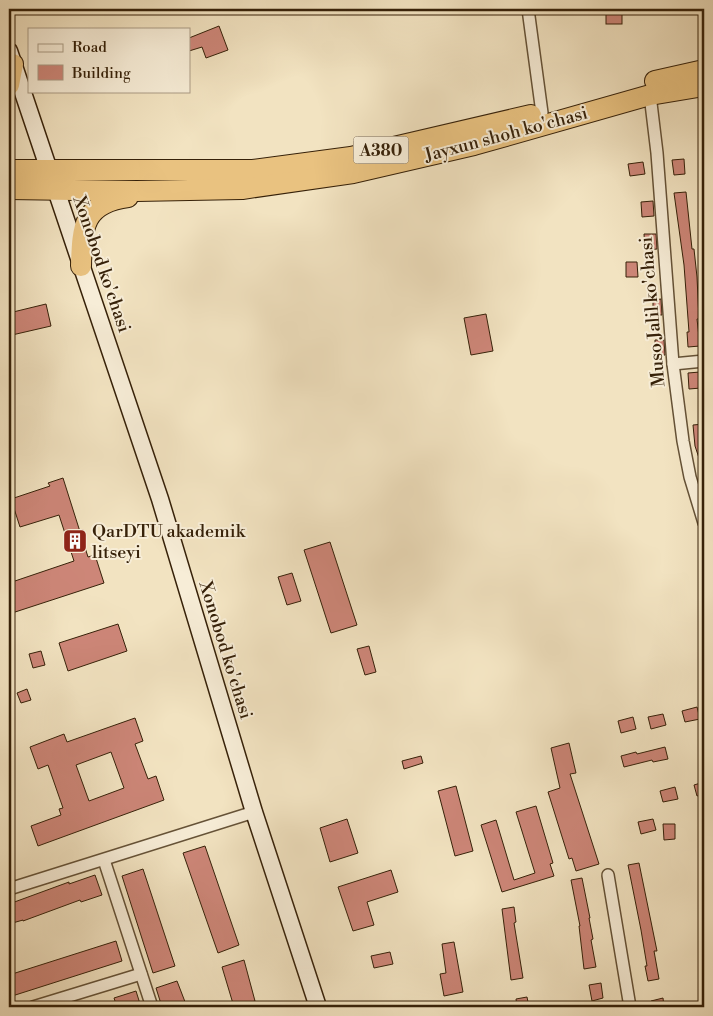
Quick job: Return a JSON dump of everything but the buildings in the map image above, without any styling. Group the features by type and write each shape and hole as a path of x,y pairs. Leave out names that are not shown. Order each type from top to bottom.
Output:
{"highway":[{"path":"9,85 11,58"},
{"name":"Jayxun shoh ko'chasi","path":"9,170 252,170 351,157 542,113 616,90 704,70"},
{"name":"Jayxun shoh ko'chasi","path":"9,189 177,191 242,189 353,173 474,145 650,95 704,86"},
{"path":"82,266 82,235 89,215 104,203 124,198 177,191"}],"main road":[{"path":"11,58 49,170"},
{"name":"Xonobod ko'chasi","path":"56,190 160,499 254,812 318,1007"}],"street":[{"path":"528,9 542,113"},
{"name":"Muso Jalil ko'chasi","path":"650,95 658,153 673,364 683,441 690,477 704,523"},
{"path":"673,364 704,361"},
{"path":"9,889 254,812"},
{"path":"104,860 152,1007"},
{"path":"608,875 630,1007"},
{"path":"33,1007 141,974"}],"place":[{"name":"QarDTU akademik litseyi","path":"75,541"}]}
